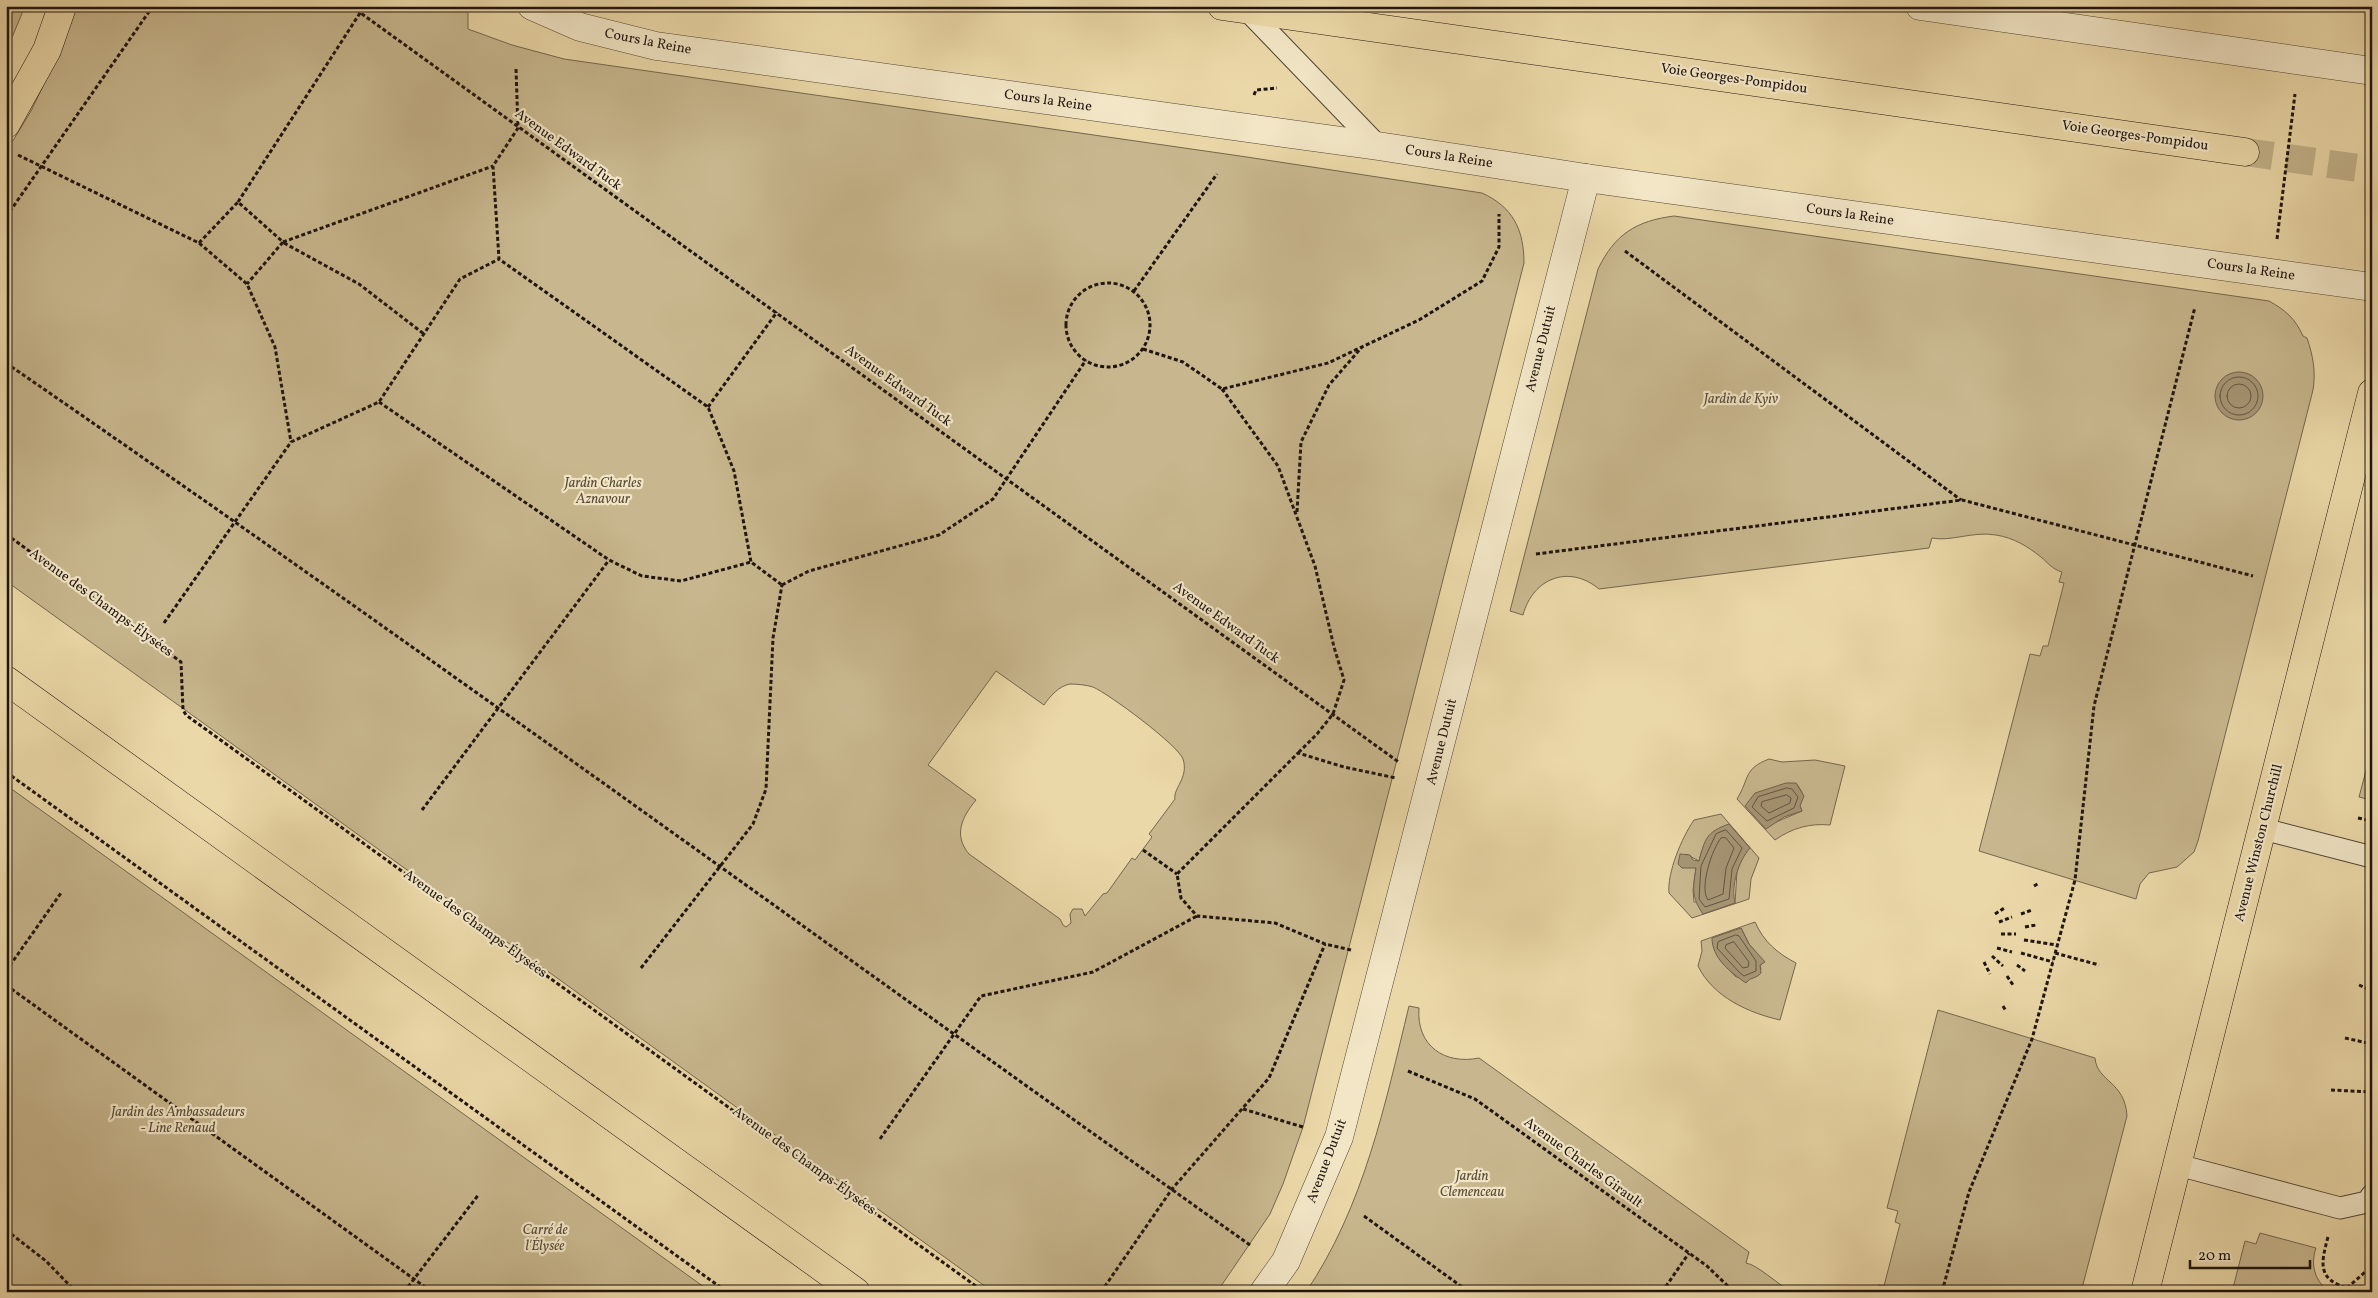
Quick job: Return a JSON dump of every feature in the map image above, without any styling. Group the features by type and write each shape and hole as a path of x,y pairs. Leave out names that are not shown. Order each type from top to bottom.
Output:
{"main road":[{"path":"6,124 47,50 62,7"},
{"name":"Voie Georges-Pompidou","path":"1235,8 2245,152"},
{"name":"Avenue Winston Churchill","path":"2145,1292 2372,393"},
{"path":"6,680 856,1292"}],"street":[{"name":"Cours la Reine","path":"532,6 580,28 656,46 2372,287"},
{"path":"1920,6 2372,71"},
{"name":"Avenue Dutuit","path":"1264,1292 1286,1261 1339,1137 1586,178"}],"lane":[{"path":"1235,8 1378,146"},
{"path":"2263,829 2372,858"},
{"path":"2178,1165 2340,1208 2366,1202 2372,1195"}],"path":[{"path":"6,217 153,6"},
{"name":"Avenue Edward Tuck","path":"351,6 518,128 1006,477 1430,785"},
{"path":"199,243 238,202 360,13 362,6"},
{"path":"247,284 283,242 493,166 518,128 516,69"},
{"path":"1254,96 1256,90 1285,88"},
{"path":"2276,242 2296,90"},
{"path":"16,154 41,168 199,243 247,284 275,347 291,442"},
{"path":"493,166 499,259"},
{"path":"1134,291 1217,174"},
{"path":"238,202 283,242 359,284 424,334"},
{"path":"1222,389 1328,363 1419,320 1482,281 1500,247 1499,214"},
{"path":"1625,251 1962,500"},
{"path":"164,623 291,442 379,402 460,279 499,259"},
{"path":"499,259 708,407 734,472 751,562 782,585"},
{"path":"1099,284 1123,285 1134,291 1143,300 1150,318 1149,337 1143,349 1129,362 1110,367 1097,366 1086,360 1076,352 1066,330 1066,318 1070,306 1087,288 1099,284"},
{"path":"1942,1292 1970,1192 2032,1039 2075,880 2094,706 2195,307"},
{"path":"708,407 777,312"},
{"path":"1297,516 1301,442 1329,385 1362,346"},
{"path":"1143,349 1183,362 1222,389 1278,466 1315,566 1334,647 1344,680 1333,714 1318,734 1177,874"},
{"path":"782,585 809,571 938,535 993,499 1086,360"},
{"path":"6,363 236,521 499,707 1250,1245"},
{"path":"379,402 609,560 642,576 681,581 751,562"},
{"path":"1536,554 1962,500 2253,576"},
{"name":"Avenue des Champs-Élysées","path":"6,534 181,662 183,710 186,716 984,1292"},
{"path":"422,810 609,560"},
{"path":"640,968 753,824 766,789 773,638 782,585"},
{"path":"1298,753 1344,767 1430,785"},
{"path":"6,772 727,1292"},
{"path":"2356,817 2372,821"},
{"path":"1143,850 1177,874 1181,898 1197,916"},
{"path":"2034,886 2039,883"},
{"path":"6,971 61,893"},
{"path":"1995,914 2006,907"},
{"path":"2021,914 2032,910"},
{"path":"880,1139 980,996 1093,972 1197,916 1275,922 1324,944 1385,960"},
{"path":"1999,922 2012,917"},
{"path":"2025,927 2036,926"},
{"path":"2001,934 2016,934"},
{"path":"2024,940 2058,945"},
{"path":"1102,1292 1172,1189 1269,1078 1324,944"},
{"path":"1997,948 2012,952"},
{"path":"2021,953 2053,962"},
{"path":"2055,953 2099,964"},
{"path":"1992,956 2003,966"},
{"path":"1984,962 1990,974"},
{"path":"2017,965 2025,971"},
{"path":"2007,976 2013,985"},
{"path":"6,985 432,1292"},
{"path":"2359,985 2372,991"},
{"path":"2003,1006 2006,1011"},
{"path":"2345,1038 2372,1044"},
{"name":"Avenue Charles Girault","path":"1408,1071 1475,1099 1689,1253 1734,1292"},
{"path":"2331,1090 2372,1092"},
{"path":"1243,1109 1304,1127"},
{"path":"404,1292 479,1194"},
{"path":"2336,1206 2322,1258 2326,1276 2331,1282 2347,1290 2372,1266"},
{"path":"1364,1216 1469,1292"},
{"path":"6,1230 46,1262 76,1292"},
{"path":"1662,1292 1689,1253"}],"green space":[{"path":"6,6 25,6 6,52"},
{"name":"Jardin Charles Aznavour","path":"61,6 457,6 468,13 468,29 512,45 564,59 1240,156 1482,193 1502,205 1515,221 1519,230 1524,263 1303,1127 1283,1184 1270,1214 1217,1292 993,1292 6,581 6,152 31,111 54,63","holes":["996,671 1044,705 1055,692 1066,685 1076,684 1093,687 1127,709 1157,732 1178,752 1183,759 1184,766 1183,777 1176,791 1175,799 1149,834 1152,837 1135,860 1132,858 1107,893 1103,894 1085,916 1082,909 1073,909 1070,914 1071,923 1066,927 1060,919 969,854 964,847 960,833 963,820 976,800 928,765"]},
{"name":"Jardin de Kyiv","path":"1674,216 2269,301 2289,315 2297,324 2303,336 2307,338 2313,364 2313,390 2198,841 2194,852 2177,867 2149,873 2140,884 2136,899 1979,851 2030,654 2040,656 2043,646 2048,646 2064,583 2059,582 2062,572 2053,568 2031,549 2014,540 2003,536 1987,534 1946,539 1932,538 1929,548 1599,589 1588,581 1564,576 1544,584 1535,592 1528,602 1523,615 1510,611 1598,269 1619,238 1628,231 1648,221"},
{"path":"2372,748 2372,811 2368,810 2371,800 2359,797"},
{"path":"1769,759 1782,762 1815,760 1845,766 1830,825 1801,827 1775,840 1737,799 1748,775 1761,763","holes":["1796,783 1802,792 1800,806 1802,811 1776,822"]},
{"name":"Jardin des Ambassadeurs - Line Renaud","path":"6,785 711,1292 6,1292"},
{"path":"1721,814 1759,858 1751,879 1749,899 1692,918 1669,893 1669,885 1676,855 1694,820","holes":["1702,850 1743,856 1737,871 1735,903 1694,902 1693,890 1696,868 1692,867 1686,854 1699,861"]},
{"path":"1755,922 1772,946 1796,963 1780,1020 1744,1008 1722,995 1713,987 1698,966 1702,951 1701,941","holes":["1741,928 1749,944 1764,962 1760,965 1761,969 1750,978 1736,977 1720,960"]},
{"name":"Jardin Clemenceau","path":"1409,1006 1419,1008 1419,1021 1422,1033 1435,1050 1455,1058 1479,1058 1749,1252 1746,1263 1756,1267 1792,1292 1306,1292 1326,1259 1358,1190 1381,1117"},
{"path":"1938,1010 2095,1058 2101,1072 2121,1096 2125,1104 2127,1116 2081,1292 1878,1292 1879,1285 1884,1286 1900,1224 1895,1222 1898,1211 1887,1208"},
{"path":"2260,1233 2316,1248 2314,1254 2315,1273 2321,1284 2331,1292 2232,1292 2245,1241 2256,1244"}],"water":[{"path":"2239,372 2248,374 2256,379 2261,387 2263,396 2261,405 2256,413 2248,418 2239,420 2230,418 2222,413 2217,405 2215,396 2217,387 2222,379 2230,374"},
{"path":"1786,783 1796,783 1804,796 1800,806 1802,811 1784,817 1766,829 1745,806 1755,793"},
{"path":"1729,824 1750,848 1736,874 1735,903 1703,914 1696,902 1694,892 1696,868 1682,868 1678,864 1680,854 1690,855 1693,860 1699,861 1705,842 1711,833"},
{"path":"1741,928 1749,944 1765,962 1760,965 1761,973 1746,983 1723,964 1715,952 1712,938"}],"tunnel":[{"path":"2245,152 2372,170"}],"park label":[{"name":"Carré de l'Élysée","path":"545,1238"}]}
